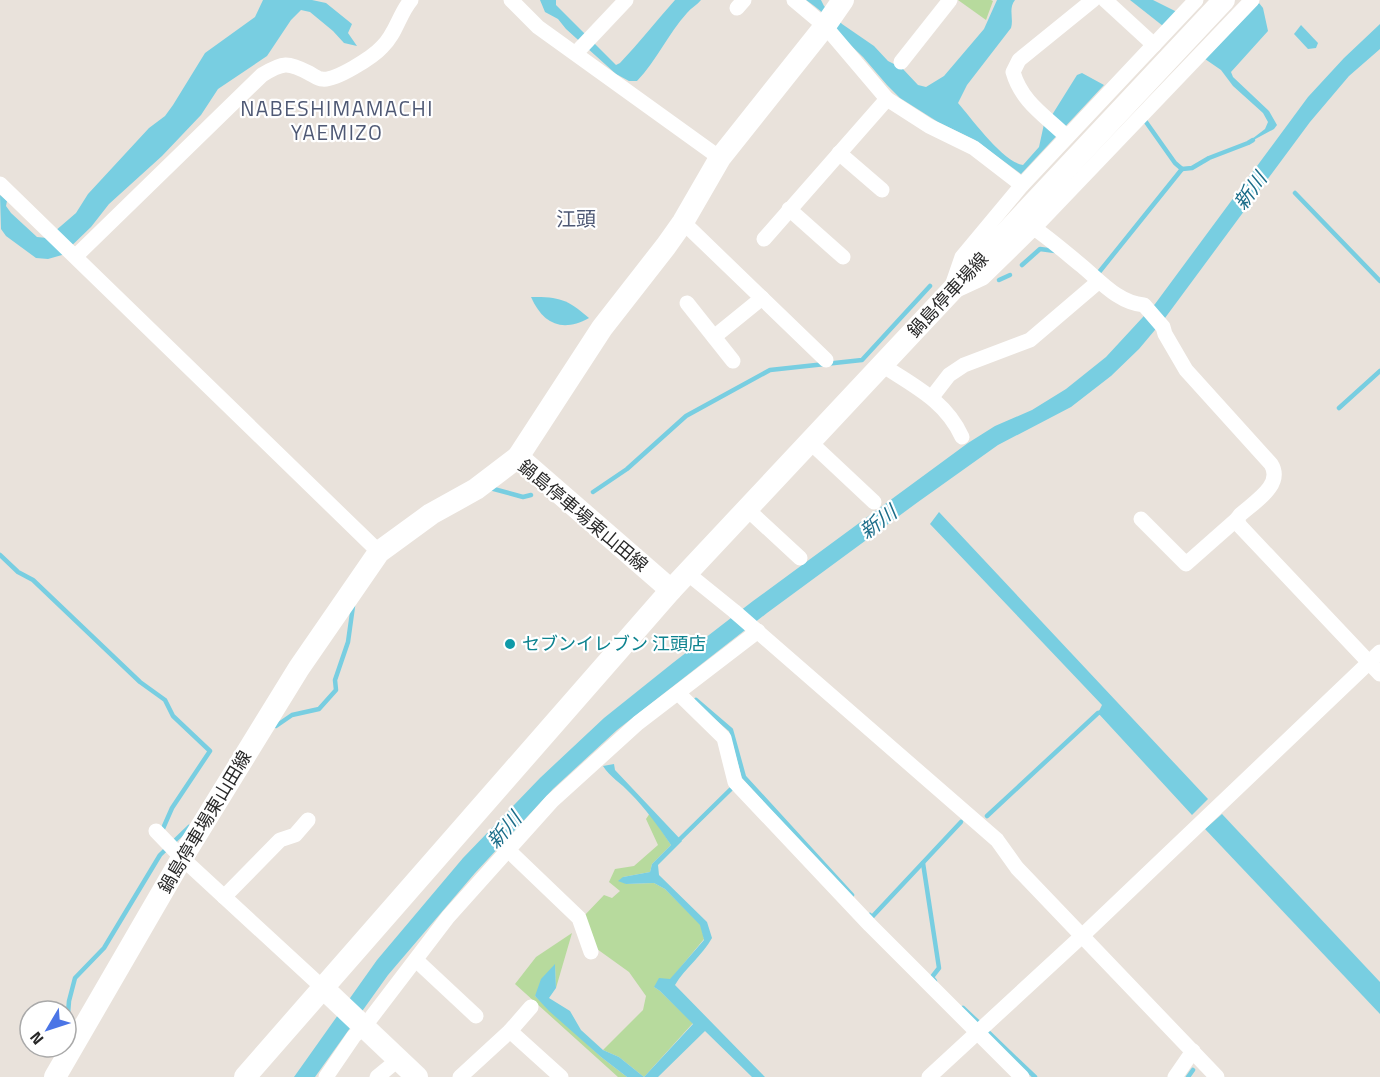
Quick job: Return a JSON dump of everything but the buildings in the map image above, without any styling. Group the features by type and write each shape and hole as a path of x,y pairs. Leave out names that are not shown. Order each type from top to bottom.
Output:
{"main road":[{"name":"鍋島停車場線","path":"671,590 1224,0"},
{"path":"518,457 602,328 683,222 720,158 833,15"},
{"name":"鍋島停車場東山田線","path":"55,1077 168,844 299,668 379,552 430,514 476,489 518,457 671,590"},
{"path":"244,1077 671,590"},
{"path":"322,987 417,1077"}],"street":[{"path":"73,253 262,75 276,66 292,65 322,80 331,79 381,49 392,36 411,0"},
{"path":"511,0 538,27 579,51 588,63 720,158"},
{"path":"579,51 626,0"},
{"path":"794,0 833,15 887,99 929,126 974,148 1022,185"},
{"path":"901,62 950,0"},
{"path":"1066,136 1046,116 1033,107 1017,87 1013,72 1019,60 1093,0"},
{"path":"1105,0 1154,45"},
{"path":"949,294 962,256 1066,136 1196,0"},
{"path":"949,294 983,278 1034,228 1252,0"},
{"path":"764,239 887,99"},
{"path":"839,153 882,190"},
{"path":"0,184 379,552"},
{"path":"789,209 843,257"},
{"path":"683,222 826,360"},
{"path":"1034,228 1085,268 1098,282 1133,304 1144,305 1147,308 1163,327 1186,370 1275,471 1275,481 1270,488 1186,564 1141,519"},
{"path":"932,397 949,375 964,365 1030,340 1098,282"},
{"path":"714,337 762,298"},
{"path":"687,303 734,361"},
{"path":"882,365 932,397 947,411 962,437"},
{"path":"810,442 874,502"},
{"path":"747,508 800,558"},
{"path":"1238,519 1240,526 1374,657 1380,675"},
{"path":"687,573 734,611 997,840 1017,868 1217,1077"},
{"path":"326,1077 361,1024 416,960 448,917 552,801 602,754 756,630"},
{"path":"929,1077 1083,935 1374,657"},
{"path":"678,693 724,738 735,782 870,925 1022,1077"},
{"path":"224,897 280,840 295,835 308,820"},
{"path":"168,844 322,987"},
{"path":"508,850 579,918 591,952"},
{"path":"416,960 476,1016"},
{"path":"460,1077 510,1031 531,1007"},
{"path":"510,1031 561,1077"},
{"path":"1175,1077 1193,1052"},
{"path":"376,1077 399,1059"}],"green space":[{"path":"958,0 991,0 993,1 986,20"},
{"path":"650,813 671,845 652,864 650,872 623,877 626,884 654,883 665,889 701,925 704,939 670,980 654,987 693,1023 644,1077 619,1057 603,1050 643,1010 646,996 629,972 597,949 584,916 604,895 612,898 620,891 609,882 615,869 634,866 658,845 646,819"},
{"path":"572,933 556,988 555,965 535,996 601,1057 627,1077 618,1077 515,984 536,957"}],"water":[{"path":"263,0 312,0 326,3 352,24 348,33 357,46 344,43 310,12 301,10 291,20 267,56 218,89 201,115 162,156 109,204 91,227 62,255 48,259 36,258 6,236 1,229 0,195 7,201 6,206 11,213 37,237 47,238 76,213 88,194 149,128 165,116 205,53 255,17"},
{"path":"540,0 556,0 556,5 616,65 675,0 701,0 680,21 637,81 629,81 616,74 558,19 545,12"},
{"path":"806,0 821,0 842,24 874,46 888,61 902,68 918,85 926,87 944,76 984,29 997,0 1015,0 1012,7 1011,28 967,85 958,103 997,148 1015,162 1023,165 1039,147 1044,124 1077,75 1082,73 1104,85 1021,174 975,140 938,122 900,98 836,31 827,17"},
{"path":"1130,0 1153,0 1177,12 1163,26"},
{"path":"1259,3 1263,8 1268,31 1231,72 1233,77 1269,111 1277,125 1274,129 1248,143 1265,129 1268,122 1263,113 1233,86 1221,70 1205,59"},
{"name":"新川","path":"1380,24 1380,49 1349,76 1310,122 1165,318 1139,349 1111,376 1071,407 998,445 767,613 617,730 553,789 475,873 388,975 315,1077 294,1077 377,960 463,858 540,778 604,718 753,601 968,443 995,426 1032,410 1066,389 1106,357 1155,304 1308,97"},
{"path":"1301,25 1318,43 1316,48 1308,49 1294,34"},
{"path":"531,297 563,300 589,318 570,325 554,323 541,314"},
{"path":"939,512 1208,799 1192,815 1098,713 1102,705 930,524"},
{"path":"614,764 615,770 682,841 658,865 659,875 707,922 712,938 675,985 765,1077 752,1077 705,1031 658,1077 644,1077 693,1024 654,987 659,978 670,979 704,940 700,925 665,889 654,883 626,884 618,881 623,877 650,872 652,864 671,845 641,805 603,766"},
{"path":"1222,814 1380,982 1380,1014 1205,829"},
{"path":"555,964 556,988 549,998 570,1011 581,1030 603,1050 619,1057 644,1077 627,1077 601,1057 535,996 541,979"}],"waterway":[{"path":"1146,122 1175,163 1182,169 1192,168 1209,158 1253,140"},
{"path":"1100,271 1182,169"},
{"path":"1295,193 1380,281"},
{"path":"1022,265 1040,249 1055,251"},
{"path":"999,280 1010,275"},
{"path":"593,492 627,469 686,416 770,370 862,360 930,286"},
{"path":"1339,408 1380,371"},
{"path":"490,488 523,497 531,495"},
{"path":"0,555 18,572 33,580 140,682 165,700 173,716 210,751 172,808 161,833"},
{"path":"276,726 292,715 319,709 336,690 335,680 348,642 353,606"},
{"path":"696,700 731,730 744,777 852,895"},
{"path":"987,816 1098,713 1103,712"},
{"path":"677,842 731,789"},
{"path":"870,915 872,917 961,822"},
{"path":"70,999 75,978 104,948 160,855 189,827"},
{"path":"923,863 939,968 932,977 935,981"},
{"path":"963,1008 978,1022"},
{"path":"989,1033 1035,1077"},
{"path":"1188,1077 1193,1070"}],"place":[{"name":"セブンイレブン 江頭店","path":"510,644"}],"district":[{"name":"NABESHIMAMACHI YAEMIZO","path":"337,121"},
{"name":"江頭","path":"576,219"}]}
